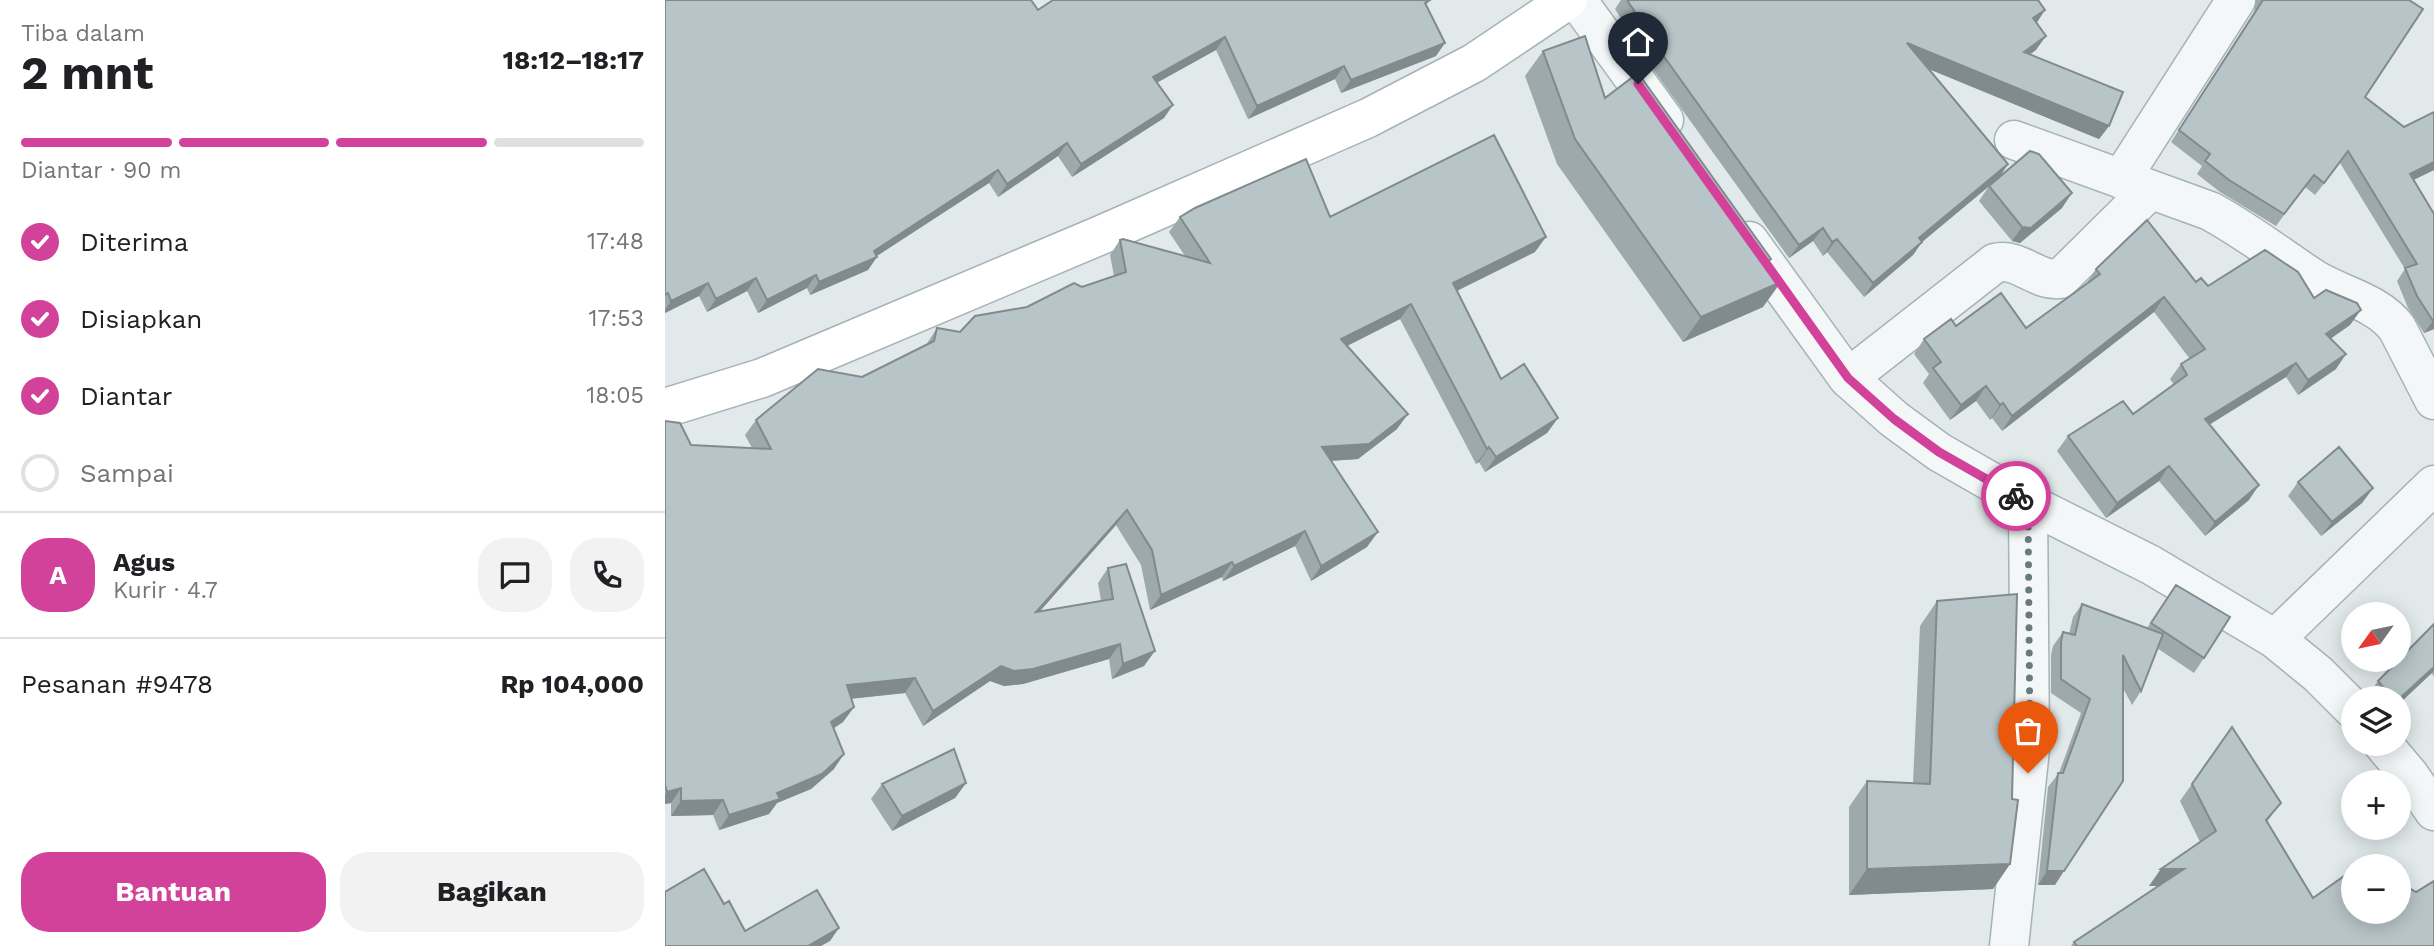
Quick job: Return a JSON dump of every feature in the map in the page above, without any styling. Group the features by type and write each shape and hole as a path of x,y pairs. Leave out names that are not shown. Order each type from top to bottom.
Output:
{"main road":[{"path":"665,408 762,378 1101,235 1368,118 1474,63 1567,0"}],"street":[{"path":"1577,0 1684,147"},
{"path":"1848,378 1996,263 2008,261 2050,279 2060,279 2135,185 2235,1"},
{"path":"2014,140 2210,211 2235,224 2314,278 2391,319 2403,337 2434,400"},
{"path":"1730,214 1848,378 1894,419 1939,452 2028,503 2151,565 2275,639 2341,697"},
{"path":"2275,639 2434,485"},
{"path":"2009,946 2030,749 2028,503"},
{"path":"2393,756 2434,811"}],"building":[{"path":"665,0 1031,0 1038,10 1053,0 1430,0 1425,3 1445,43 1351,80 1344,66 1257,106 1225,37 1153,77 1173,105 1081,164 1067,143 1007,184 998,170 874,251 877,257 819,282 816,275 767,300 756,278 716,299 708,283 671,301 668,293 665,295"},
{"path":"1627,0 2038,0 2045,10 2033,18 2046,36 2024,52 2123,92 2109,126 1907,43 2008,164 1919,238 1922,242 1873,283 1837,239 1832,242 1823,228 1799,245 1665,58"},
{"path":"2263,0 2409,0 2423,9 2365,97 2404,127 2434,112 2434,162 2410,174 2434,214 2433,321 2417,296 2405,268 2417,264 2348,151 2324,183 2314,175 2284,214 2229,180 2205,161 2210,154 2179,130"},
{"path":"1585,36 1605,98 1638,73 1771,259 1767,262 1781,282 1701,317 1575,139 1543,51"},
{"path":"1494,135 1546,237 1453,283 1501,379 1524,364 1558,418 1496,457 1489,447 1487,449 1411,304 1341,339 1408,414 1369,444 1322,447 1378,532 1321,566 1305,531 1234,566 1232,562 1161,595 1152,550 1127,510 1036,612 1113,599 1108,568 1126,564 1155,651 1123,664 1120,644 1033,669 1014,671 1001,666 933,711 915,678 847,685 854,707 831,722 844,754 822,774 777,793 780,799 729,815 723,800 681,801 681,788 667,792 665,421 680,423 691,445 771,449 756,420 818,369 862,377 934,341 937,328 960,332 975,316 1027,307 1074,283 1082,287 1126,272 1120,240 1123,239 1210,263 1180,217 1306,159 1330,217"},
{"path":"2030,151 2039,154 2072,193 2031,228 2022,227 1989,186"},
{"path":"2147,220 2196,282 2201,278 2208,286 2265,250 2298,272 2314,298 2326,290 2357,303 2361,310 2326,334 2346,354 2308,380 2296,363 2205,419 2259,485 2215,522 2169,466 2117,503 2068,436 2123,401 2133,414 2187,375 2181,364 2205,349 2164,297 2012,416 1986,386 1961,405 1933,368 1941,362 1924,339 1951,319 1956,326 2001,293 2026,328 2100,274 2096,269"},
{"path":"2339,447 2373,488 2332,522 2298,482"},
{"path":"2176,585 2230,617 2204,658 2151,623"},
{"path":"2017,594 2012,799 2018,800 2010,864 1867,869 1867,781 1930,784 1937,601"},
{"path":"2082,604 2163,634 2141,691 2123,655 2123,781 2064,871 2047,871 2058,773 2063,773 2090,699 2061,679 2063,632 2075,635"},
{"path":"2434,624 2434,667 2411,688 2382,686 2378,681 2387,672 2411,672 2411,647"},
{"path":"2232,727 2281,803 2266,820 2313,898 2341,878 2341,924 2411,924 2411,889 2416,892 2434,881 2434,946 2077,946 2074,942 2184,869 2161,869 2216,831 2192,784"},
{"path":"954,749 966,783 902,816 882,784"},
{"path":"704,869 724,904 729,901 745,931 817,890 839,928 808,946 665,946 665,892"}],"way so far":[{"path":"2016,496 2028,503 2028,773"}],"route":[{"path":"1638,84 1848,378 1894,419 1939,452 2016,496"}]}
